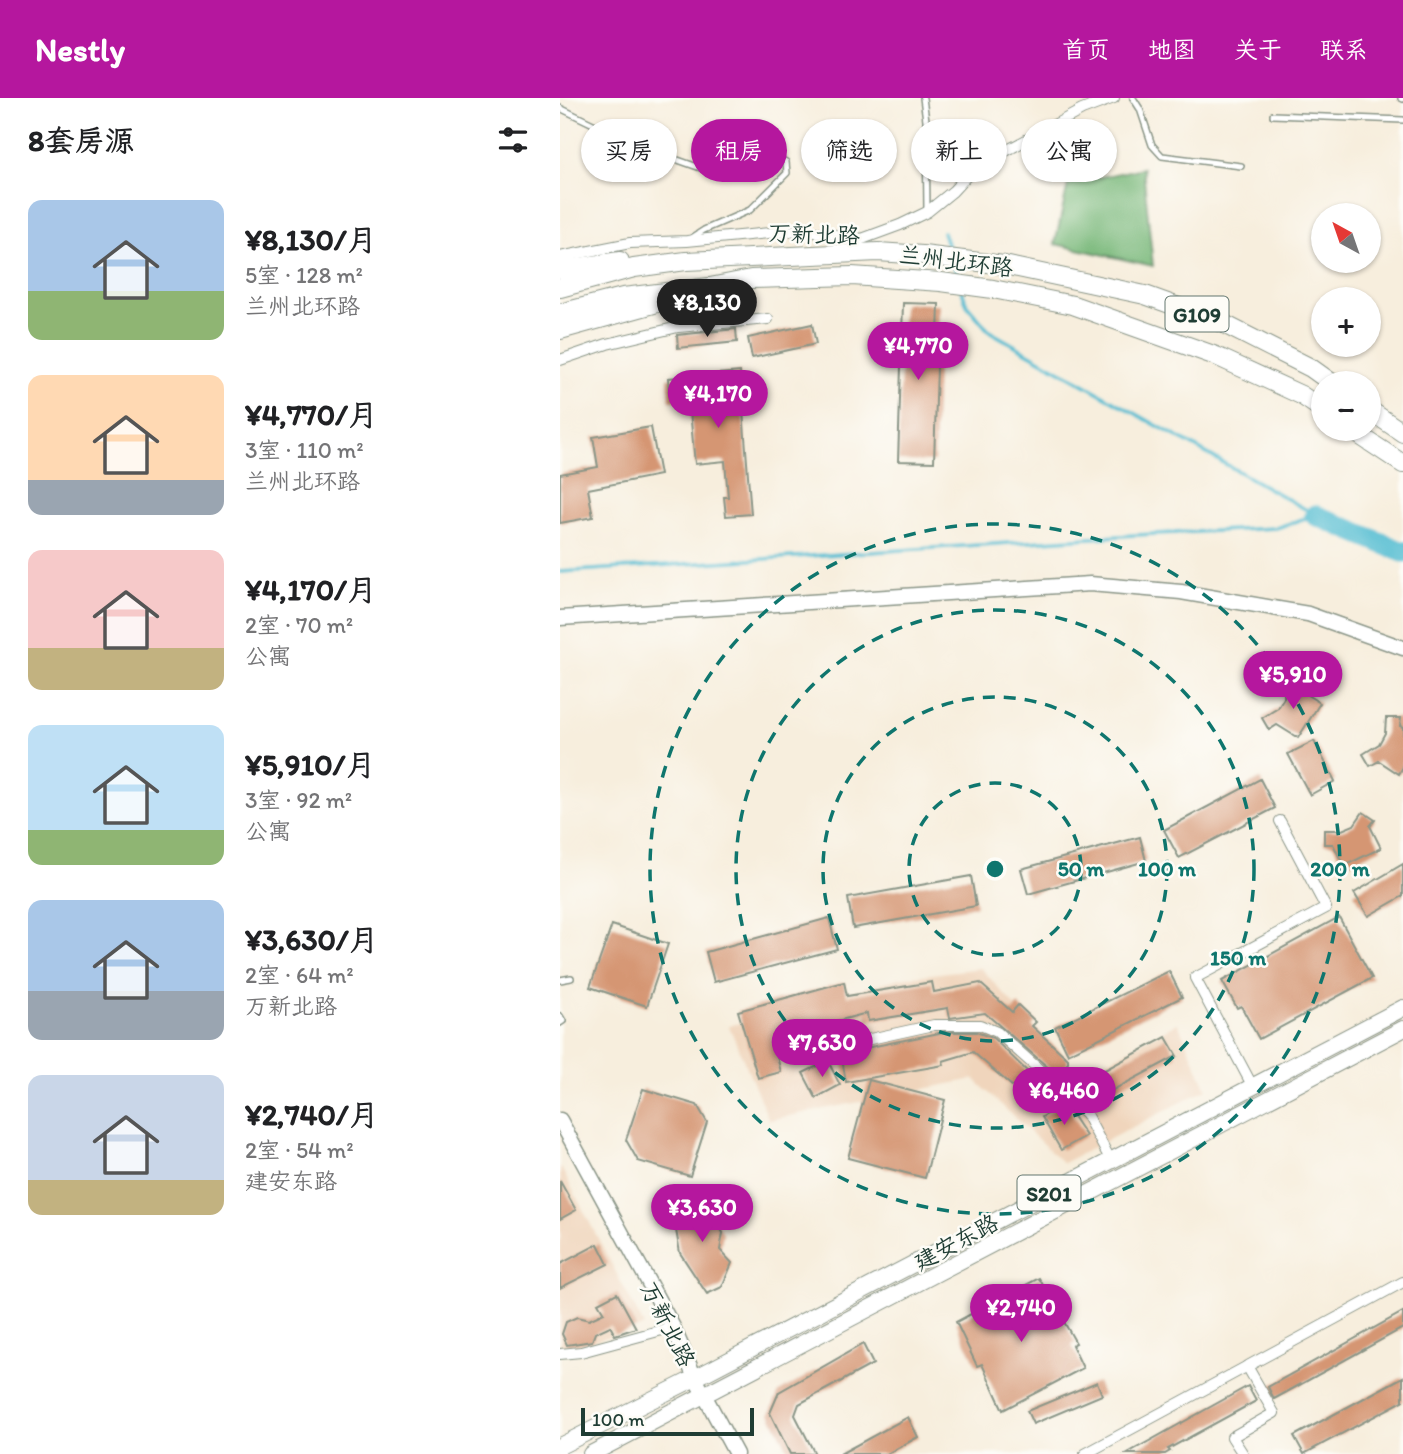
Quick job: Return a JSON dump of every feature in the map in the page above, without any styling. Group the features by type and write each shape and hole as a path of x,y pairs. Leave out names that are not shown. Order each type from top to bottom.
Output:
{"highway":[{"name":"兰州北环路","path":"560,288 634,268 687,261 861,253 923,255 1004,265 1145,295 1220,322 1315,371"},
{"path":"560,270 636,259 687,261"},
{"name":"兰州北环路","path":"560,313 623,297 710,287 751,279 852,276 941,282 1073,305 1216,356 1311,402"},
{"path":"560,330 710,287"},
{"path":"1381,418 1403,433"},
{"path":"1368,441 1403,464"}],"main road":[{"path":"560,618 1090,584 1181,592 1308,614 1403,648"},
{"name":"建安东路","path":"695,1378 1403,1009"},
{"name":"建安东路","path":"704,1394 1403,1029"},
{"name":"万新北路","path":"560,1120 673,1328 695,1378 736,1454"},
{"name":"S201","path":"560,1447 695,1378"},
{"name":"S201","path":"591,1454 704,1394"}],"street":[{"name":"万新北路","path":"560,257 630,243 687,241 800,230 862,239 927,212 953,191 974,168 1083,110 1114,98"},
{"path":"560,360 607,344 678,327 768,319"},
{"path":"1253,1087 1195,978 1326,908 1280,821"},
{"path":"797,1055 934,1025 979,1025 997,1032 1086,1114 1111,1161"},
{"path":"1085,1454 1403,1282"},
{"path":"560,1354 581,1352 673,1328"},
{"path":"1243,1454 1232,1437 1274,1413 1247,1366"}],"lane":[{"path":"923,98 926,120 927,212"},
{"path":"1133,98 1140,109 1152,145 1162,156 1241,166"},
{"path":"560,108 641,147 709,171 776,157 786,162 787,173 751,210 704,230 687,241"},
{"path":"1273,115 1403,120"},
{"path":"560,980 571,978"},
{"path":"560,1016 563,1021 560,1023"}],"shaded area":[{"path":"981,968 1077,1077 1178,1023 1207,1089 1063,1163 974,1079 769,1120 729,1026 900,978"},
{"path":"560,1166 644,1326 560,1351"}],"green space":[{"path":"1143,168 1153,266 1055,244 1068,184 1117,182 1117,174"}],"building":[{"path":"903,303 939,304 934,462 898,461"},
{"path":"812,324 816,344 752,358 748,338"},
{"path":"736,329 737,342 678,348 677,335"},
{"path":"740,372 751,514 726,516 724,497 728,497 725,461 695,464 689,400 670,401 668,378"},
{"path":"651,427 660,475 588,489 593,517 560,523 560,474 598,467 593,437"},
{"path":"1285,682 1300,683 1299,690 1320,703 1298,738 1277,725 1269,730 1262,718 1278,708 1284,698"},
{"path":"1386,718 1401,718 1403,767 1399,774 1379,761 1370,766 1363,754 1379,744 1385,733"},
{"path":"1314,741 1335,781 1310,795 1288,754"},
{"path":"1260,779 1275,808 1179,858 1164,830"},
{"path":"1363,812 1375,820 1370,826 1381,848 1344,866 1333,844 1324,844 1324,830 1342,830 1354,825"},
{"path":"1140,837 1146,861 1028,894 1021,869"},
{"path":"1403,864 1403,896 1368,916 1354,893"},
{"path":"971,876 976,906 853,928 848,898"},
{"path":"1339,917 1372,978 1259,1039 1241,1006 1237,1008 1222,981"},
{"path":"829,918 837,949 714,982 706,952"},
{"path":"612,925 668,944 647,1006 590,987"},
{"path":"1169,971 1182,997 1068,1054 1055,1027"},
{"path":"844,982 847,996 932,982 934,992 980,983 1012,1012 1018,1005 1036,1022 1032,1026 1068,1059 1068,1063 1057,1075 985,1013 950,1018 948,1008 868,1021 867,1013 772,1038 781,1072 758,1078 738,1011"},
{"path":"944,1032 976,1032 993,1038 1035,1079 1036,1077 1047,1086 1045,1088 1050,1093 1037,1108 973,1052 943,1061 944,1065 846,1082 841,1053"},
{"path":"1166,1037 1177,1056 1096,1099 1086,1080"},
{"path":"828,1061 840,1085 816,1098 803,1073"},
{"path":"869,1080 945,1100 925,1178 848,1158"},
{"path":"643,1089 697,1105 707,1122 690,1176 638,1161 626,1140"},
{"path":"1065,1104 1086,1136 1061,1150 1042,1117"},
{"path":"560,1181 576,1210 560,1219"},
{"path":"704,1199 723,1233 720,1250 732,1263 722,1287 707,1294 680,1253 672,1207"},
{"path":"598,1244 608,1264 560,1288 560,1264"},
{"path":"1039,1278 1076,1343 1072,1345 1083,1368 1003,1410 982,1364 977,1366 956,1322"},
{"path":"617,1293 636,1328 615,1335 610,1326 595,1333 592,1341 567,1345 562,1334 566,1322 577,1317 589,1320 604,1313 598,1303"},
{"path":"1403,1312 1403,1328 1274,1399 1268,1387"},
{"path":"863,1344 873,1364 799,1404 795,1415 815,1454 790,1454 770,1413 779,1392"},
{"path":"1403,1377 1403,1401 1304,1454 1294,1436"},
{"path":"1097,1382 1102,1395 1033,1424 1027,1411"},
{"path":"1248,1386 1256,1401 1168,1449 1170,1451 1165,1454 1126,1454"},
{"path":"908,1417 918,1437 887,1454 840,1454"}],"waterway":[{"path":"943,232 950,253"},
{"path":"953,264 959,280"},
{"path":"962,290 967,305 989,331 1314,514"},
{"path":"560,572 1276,528 1315,515"},
{"path":"1315,515 1403,552"}]}
